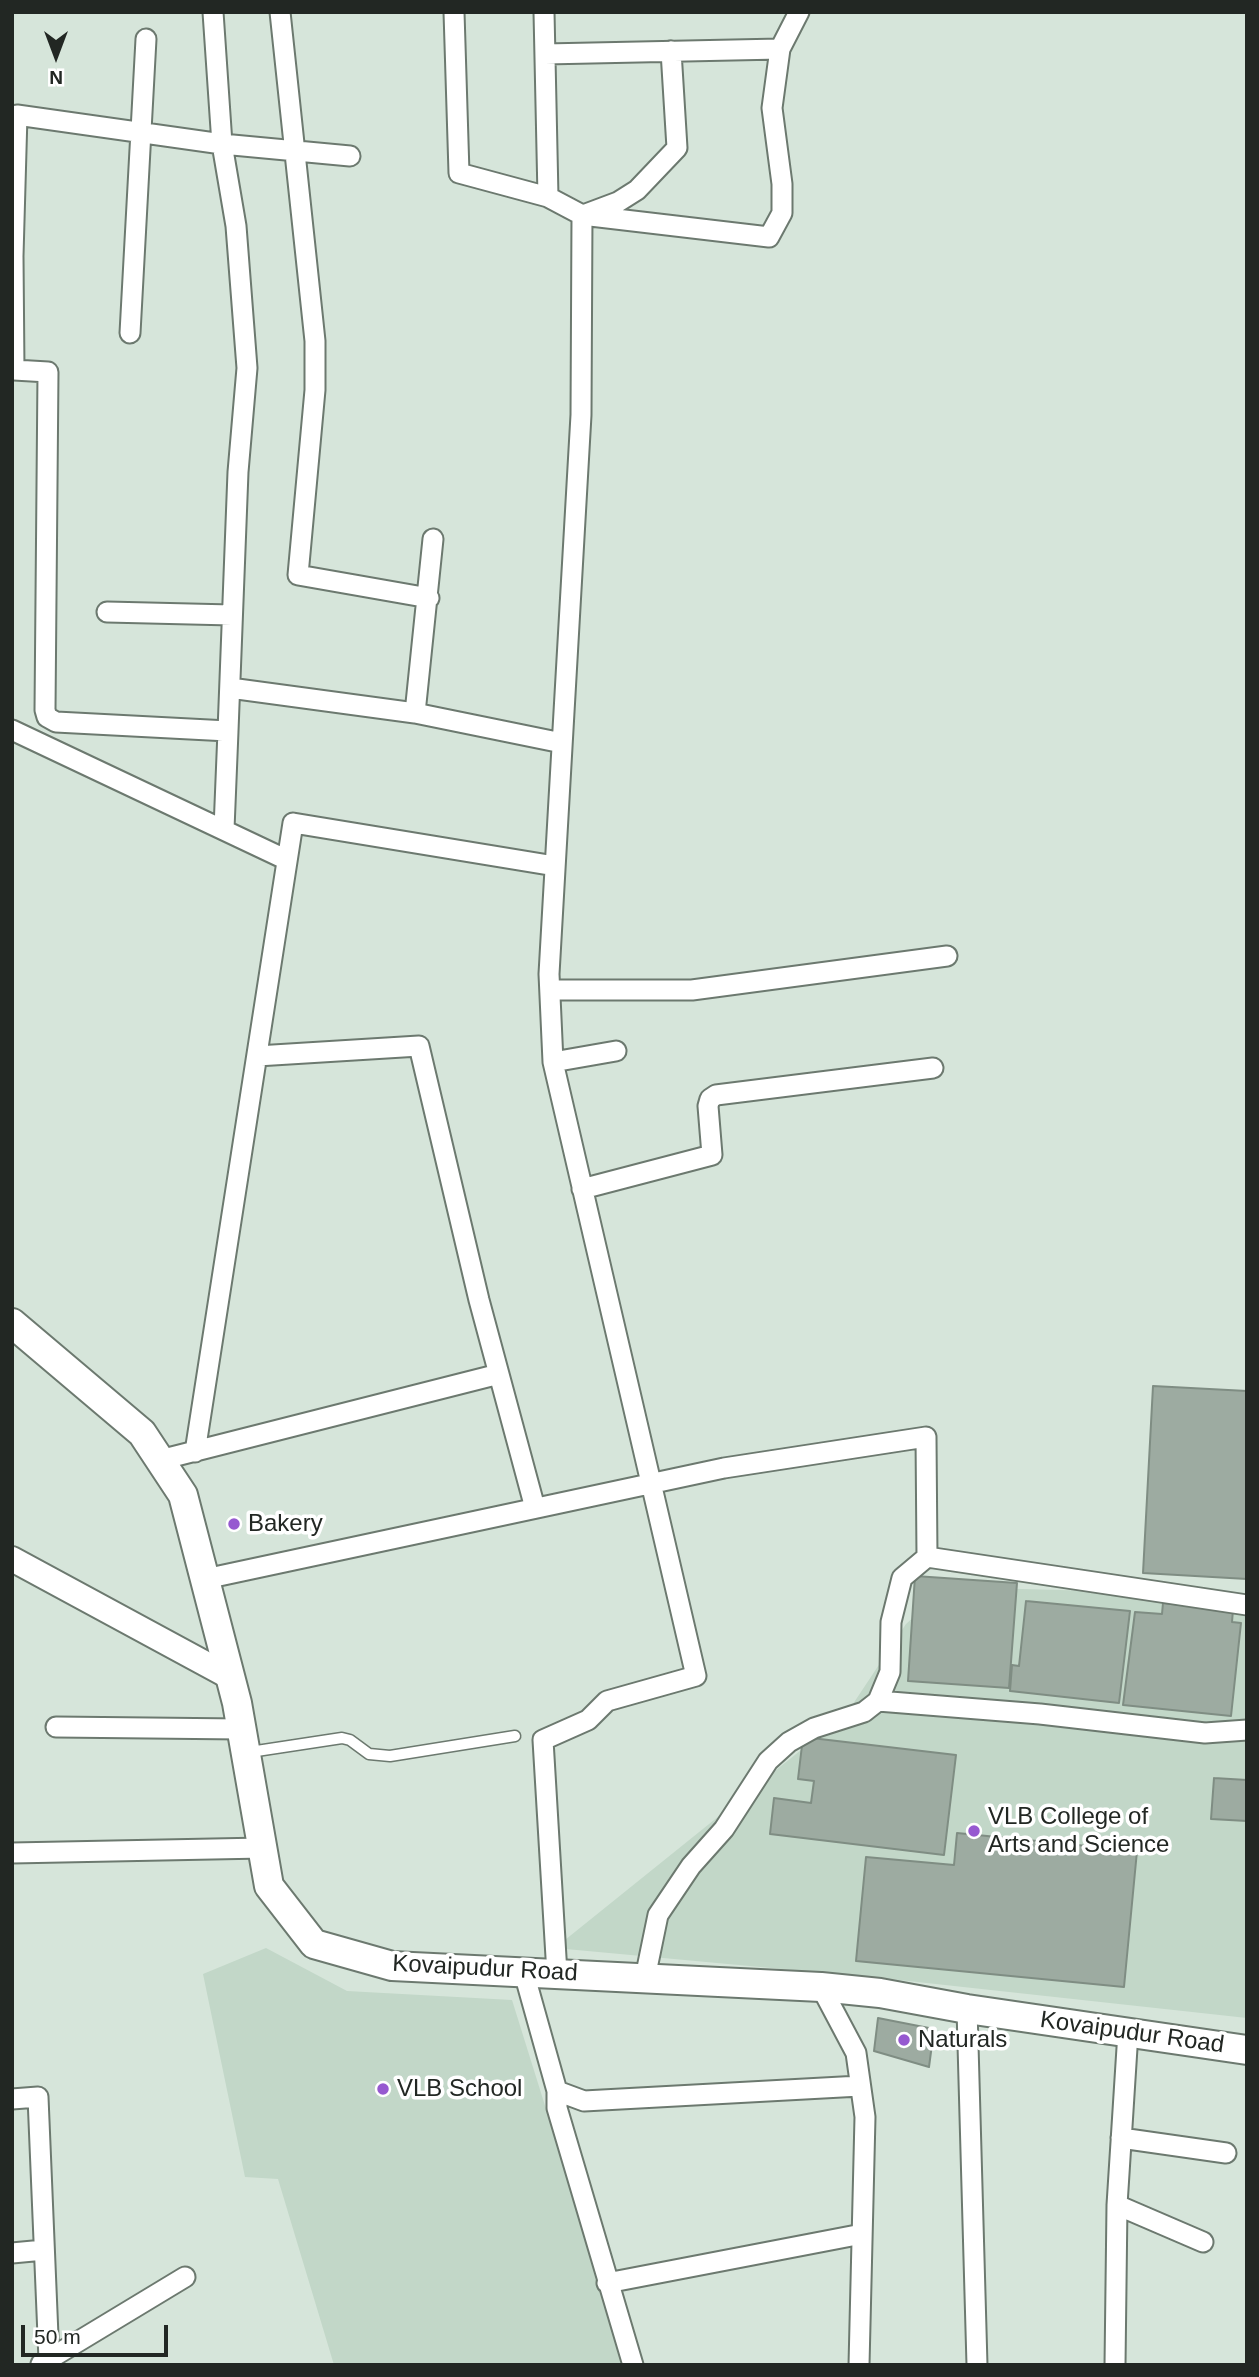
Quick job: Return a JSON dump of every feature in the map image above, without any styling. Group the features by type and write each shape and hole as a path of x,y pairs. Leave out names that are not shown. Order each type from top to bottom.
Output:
{"main road":[{"name":"Kovaipudur Road","path":"12,1323 142,1433 183,1495 230,1677 270,1886 314,1944 392,1966 821,1987 880,1993 967,2009 1247,2050"}],"street":[{"path":"213,12 222,144 236,226 247,368 238,472 225,829"},
{"path":"280,12 315,341 315,390 298,575 429,598"},
{"path":"454,12 459,173 548,197 582,215 769,237 782,213 782,184 772,108 780,49 799,12"},
{"path":"544,12 548,197"},
{"path":"130,333 146,39"},
{"path":"545,54 780,49"},
{"path":"582,215 618,202 637,190 677,148 671,51"},
{"path":"228,731 56,722 47,717 48,372 13,370 12,256 18,115 222,144 350,156"},
{"path":"557,1974 543,1740 588,1720 607,1701 696,1676 649,1484 553,1062 550,990 555,866 581,415 582,215"},
{"path":"415,713 433,539"},
{"path":"107,612 232,615"},
{"path":"230,688 415,713 562,743"},
{"path":"12,730 287,860"},
{"path":"195,1452 293,823 555,866"},
{"path":"550,990 692,990 947,956"},
{"path":"257,1056 419,1046 499,1374 535,1508"},
{"path":"553,1062 615,1051"},
{"path":"582,1189 712,1154 708,1106 710,1099 716,1095 933,1068"},
{"path":"160,1461 499,1374"},
{"path":"205,1579 724,1468 926,1437 927,1557"},
{"path":"645,1978 658,1915 691,1866 724,1829 768,1761 789,1742 805,1733 864,1712 878,1701 890,1672 891,1622 902,1578 927,1557 1247,1605"},
{"path":"12,1559 230,1677"},
{"path":"878,1701 1040,1714 1205,1733 1247,1730"},
{"path":"56,1727 244,1741"},
{"path":"12,1853 263,1848"},
{"path":"524,1973 557,2091 557,2108 633,2365"},
{"path":"821,1987 856,2053 865,2117 859,2365"},
{"path":"967,2009 977,2365"},
{"path":"1115,2365 1117,2206 1128,2032"},
{"path":"557,2091 584,2101 860,2086"},
{"path":"12,2099 38,2097 44,2250 44,2362"},
{"path":"1121,2138 1226,2153"},
{"path":"1117,2206 1203,2242"},
{"path":"607,2283 862,2234"},
{"path":"12,2253 44,2250"},
{"path":"44,2362 185,2277"}],"lane":[{"path":"244,1741 342,1738 350,1740 369,1754 390,1756 515,1736"}],"shaded area":[{"name":"VLB College of Arts and Science","path":"947,1587 1247,1595 1247,2018 890,1979 555,1948 847,1713 906,1624"},
{"name":"VLB School","path":"266,1948 347,1991 512,2000 626,2365 334,2365 278,2179 245,2177 203,1974"}],"building":[{"path":"1153,1386 1247,1391 1247,1579 1143,1573"},
{"path":"915,1576 1017,1583 1009,1688 908,1681"},
{"path":"1026,1601 1130,1611 1119,1703 1010,1691 1012,1665 1019,1666"},
{"path":"1163,1603 1233,1610 1232,1622 1241,1623 1231,1716 1123,1705 1135,1612 1162,1614"},
{"path":"803,1737 956,1755 944,1855 770,1834 774,1798 811,1803 814,1781 798,1779"},
{"path":"1214,1778 1247,1780 1247,1821 1211,1819"},
{"path":"957,1833 1137,1851 1124,1987 856,1961 866,1857 954,1865"},
{"name":"Naturals","path":"878,2018 934,2029 929,2067 874,2051"}],"place":[{"name":"Bakery","path":"234,1524"},
{"name":"VLB College of Arts and Science","path":"974,1831"},
{"name":"Naturals","path":"904,2040"},
{"name":"VLB School","path":"383,2089"}]}
